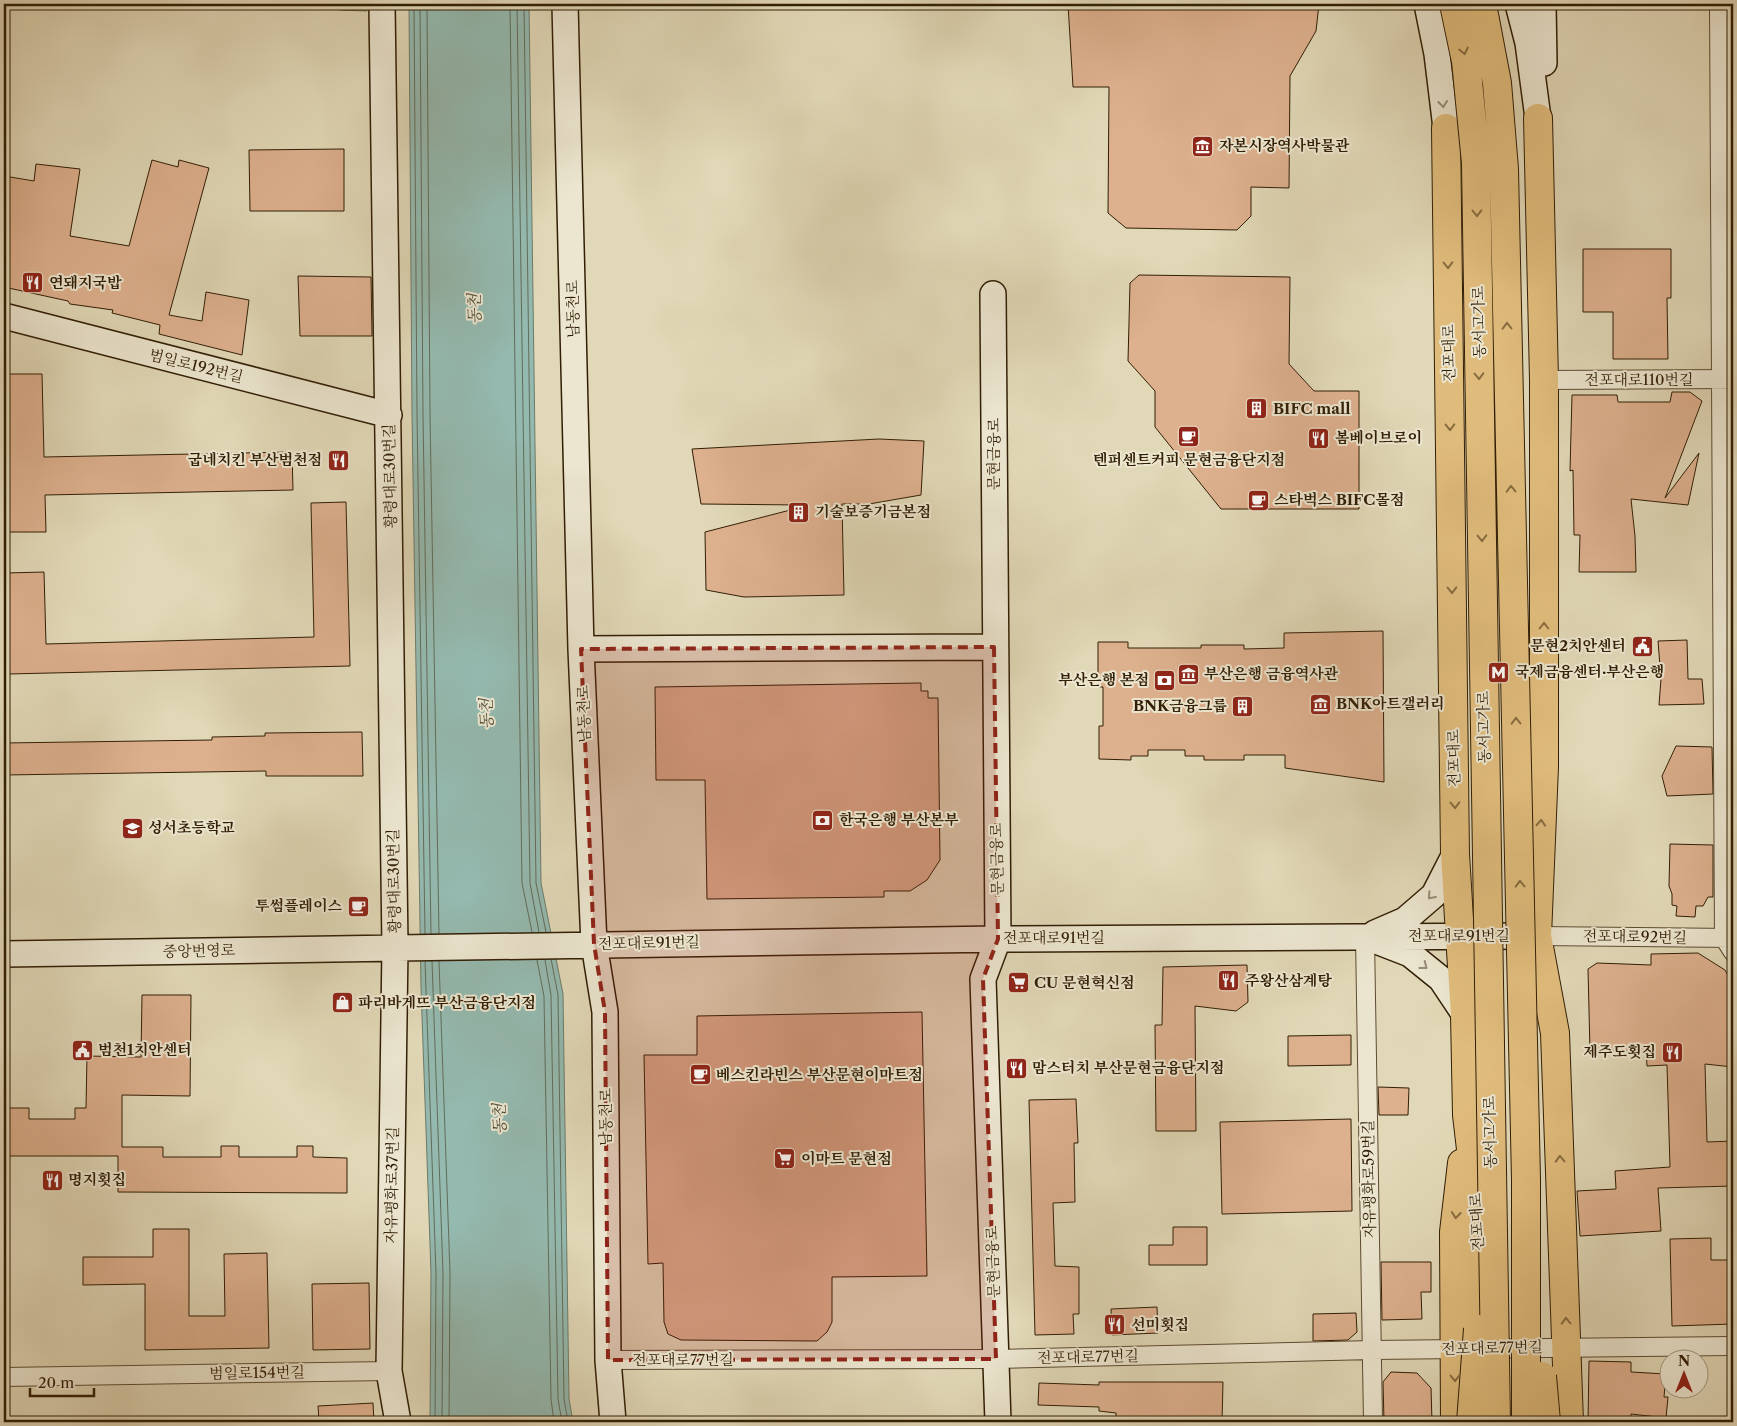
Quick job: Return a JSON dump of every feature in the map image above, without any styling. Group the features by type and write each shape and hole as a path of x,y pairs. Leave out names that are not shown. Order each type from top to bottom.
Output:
{"main road":[{"name":"동서고가로","path":"1454,4 1466,60 1476,163 1496,1422"},
{"name":"동서고가로","path":"1482,4 1497,83 1504,169 1526,1180 1526,1422"},
{"path":"1535,1422 1536,936 1544,766 1544,380 1538,118"},
{"name":"전포대로","path":"1446,128 1455,854 1465,1015 1467,1115 1479,1217 1466,1348 1478,1422"},
{"path":"1454,747 1484,788 1524,788 1544,766"},
{"path":"1536,936 1555,1033 1569,1422"},
{"path":"1471,1422 1491,1178"},
{"path":"1526,1180 1546,1422"},
{"path":"1455,1422 1466,1348"}],"street":[{"name":"황령대로30번길","path":"382,4 395,948"},
{"name":"남동천로","path":"565,4 581,650 583,944 605,1012 608,1360 613,1422"},
{"name":"전포대로","path":"1427,4 1437,54 1446,128"},
{"path":"1518,4 1528,43 1538,118"},
{"path":"1538,118 1544,66 1543,4"},
{"path":"1719,4 1727,379 1730,943"},
{"name":"문현금융로","path":"993,294 994,647 998,939 983,979 998,1422"},
{"name":"범일로192번길","path":"4,316 389,415"},
{"name":"전포대로110번길","path":"1544,380 1727,379"},
{"path":"581,650 994,647"},
{"path":"1365,937 1405,920 1434,895 1455,854"},
{"name":"전포대로92번길","path":"1536,936 1730,943"},
{"name":"전포대로91번길","path":"395,948 998,939 1536,936"},
{"path":"1365,937 1410,954 1441,979 1465,1015"},
{"name":"자유평화로59번길","path":"1365,937 1374,1422"},
{"name":"중앙번영로","path":"4,954 395,948"},
{"name":"자유평화로37번길","path":"395,948 390,1371 398,1422"},
{"name":"전포대로77번길","path":"608,1360 996,1359 1466,1348 1733,1346"},
{"name":"범일로154번길","path":"4,1377 390,1371"}],"highlighted area":[{"path":"994,647 998,939 983,979 996,1359 608,1360 605,1012 594,944 581,649"}],"green space":[{"path":"339,4 367,4 367,11 339,10"}],"water":[{"name":"동천","path":"409,4 529,4 541,883 563,994 569,1399 573,1422 431,1422 430,1419 431,1273 421,987 412,414"}],"building":[{"path":"1068,4 1319,4 1316,31 1290,76 1289,188 1251,187 1251,216 1237,230 1126,228 1108,213 1109,87 1073,87"},
{"path":"344,149 344,211 250,211 249,150"},
{"path":"152,160 178,167 179,160 209,168 169,315 202,321 206,292 249,300 242,355 159,334 160,325 112,313 113,310 70,304 68,301 4,287 4,176 34,181 36,164 80,169 70,236 129,246"},
{"path":"1583,249 1671,249 1671,298 1667,298 1668,359 1613,359 1613,312 1583,312"},
{"name":"BIFC mall","path":"1139,275 1290,277 1289,364 1314,391 1359,391 1359,509 1221,509 1155,427 1155,391 1128,361 1130,283"},
{"path":"298,276 371,277 372,336 300,336"},
{"path":"5,374 42,374 44,457 292,452 293,490 45,495 46,532 9,532"},
{"path":"1672,392 1690,392 1702,401 1665,498 1699,453 1688,505 1631,499 1636,572 1579,572 1580,535 1574,535 1573,470 1570,471 1572,395 1617,395 1618,402 1670,402"},
{"name":"기술보증기금본점","path":"879,439 924,441 921,495 869,504 842,504 844,595 744,597 706,590 705,532 802,507 801,505 701,504 692,449"},
{"path":"346,502 350,666 8,674 6,573 44,572 46,644 314,637 311,503"},
{"name":"BNK금융그룹","path":"1383,631 1384,782 1285,768 1285,755 1244,755 1244,760 1204,760 1204,756 1185,756 1185,750 1148,750 1148,756 1131,756 1131,760 1099,759 1099,726 1103,726 1103,687 1098,687 1098,642 1128,642 1128,648 1201,648 1201,645 1244,645 1244,649 1284,648 1284,633"},
{"path":"1687,640 1688,679 1702,679 1704,704 1659,705 1661,679 1658,641"},
{"name":"한국은행 부산본부","path":"921,683 921,691 928,691 928,698 938,698 940,860 927,880 910,891 884,891 884,897 707,899 705,780 656,780 655,687"},
{"path":"362,732 363,776 266,776 266,771 4,775 4,743 212,740 212,737 265,736 265,733"},
{"path":"1676,746 1712,747 1713,794 1667,796 1662,776"},
{"path":"1670,844 1713,845 1713,897 1708,897 1703,906 1696,906 1695,917 1676,916 1677,906 1672,905 1672,894 1669,886"},
{"path":"1698,953 1725,970 1733,984 1733,1067 1705,1064 1707,1142 1733,1141 1733,1186 1658,1188 1661,1231 1580,1236 1577,1191 1616,1189 1615,1171 1670,1167 1667,1065 1647,1066 1646,1051 1590,1051 1588,969 1597,963 1651,965 1651,954"},
{"path":"1247,965 1248,1002 1236,1011 1195,1006 1196,1131 1156,1131 1155,1025 1162,1025 1163,967"},
{"path":"142,995 191,995 190,1096 122,1095 122,1147 163,1147 163,1157 221,1157 221,1146 239,1146 239,1157 297,1157 297,1146 313,1146 313,1157 347,1158 347,1193 118,1192 118,1156 4,1156 4,1119 9,1119 9,1108 29,1108 29,1119 75,1119 75,1108 86,1108 87,1056 141,1057"},
{"name":"이마트 문현점","path":"922,1012 927,1276 832,1277 832,1322 827,1332 817,1341 681,1340 668,1334 664,1322 663,1263 648,1264 644,1055 697,1055 697,1016"},
{"path":"1351,1035 1351,1065 1288,1066 1288,1036"},
{"path":"1378,1087 1409,1088 1408,1115 1379,1115"},
{"path":"1076,1099 1078,1143 1074,1143 1075,1202 1053,1203 1055,1266 1079,1267 1079,1314 1073,1314 1074,1334 1035,1335 1029,1100"},
{"path":"1351,1119 1352,1211 1222,1214 1220,1122"},
{"path":"1173,1227 1207,1227 1207,1265 1149,1265 1149,1245 1173,1245"},
{"path":"153,1229 189,1229 189,1316 225,1316 224,1254 267,1253 269,1348 145,1350 145,1284 83,1285 83,1257 153,1257"},
{"path":"1711,1238 1711,1260 1729,1260 1730,1289 1733,1289 1733,1324 1672,1326 1670,1239"},
{"path":"1381,1262 1431,1262 1431,1292 1421,1292 1422,1319 1382,1320"},
{"path":"369,1283 370,1349 313,1350 312,1284"},
{"path":"1157,1307 1158,1333 1112,1335 1111,1309"},
{"path":"1356,1313 1357,1332 1348,1340 1313,1341 1313,1314"},
{"path":"1589,1361 1631,1362 1631,1372 1660,1374 1660,1398 1668,1398 1666,1418 1631,1414 1631,1422 1588,1422"},
{"path":"1391,1372 1417,1373 1431,1388 1432,1422 1384,1422 1383,1382"},
{"path":"1099,1382 1223,1382 1222,1422 1116,1422 1116,1413 1099,1411 1099,1407 1038,1405 1039,1383 1099,1385"},
{"path":"373,1403 374,1422 319,1422 318,1406"}],"place":[{"name":"자본시장역사박물관","path":"1203,146"},
{"name":"연돼지국밥","path":"33,283"},
{"name":"BIFC mall","path":"1257,409"},
{"name":"텐퍼센트커피 문현금융단지점","path":"1189,437"},
{"name":"봄베이브로이","path":"1319,438"},
{"name":"굽네치킨 부산범천점","path":"338,460"},
{"name":"스타벅스 BIFC몰점","path":"1258,500"},
{"name":"기술보증기금본점","path":"799,512"},
{"name":"문현2치안센터","path":"1642,646"},
{"name":"국제금융센터·부산은행","path":"1499,672"},
{"name":"부산은행 금융역사관","path":"1188,674"},
{"name":"부산은행 본점","path":"1165,680"},
{"name":"BNK아트갤러리","path":"1320,704"},
{"name":"BNK금융그룹","path":"1243,706"},
{"name":"한국은행 부산본부","path":"823,820"},
{"name":"성서초등학교","path":"132,828"},
{"name":"투썸플레이스","path":"358,906"},
{"name":"주왕산삼계탕","path":"1229,981"},
{"name":"CU 문현혁신점","path":"1018,983"},
{"name":"파리바게뜨 부산금융단지점","path":"342,1003"},
{"name":"범천1치안센터","path":"82,1050"},
{"name":"제주도횟집","path":"1672,1052"},
{"name":"맘스터치 부산문현금융단지점","path":"1016,1068"},
{"name":"베스킨라빈스 부산문현이마트점","path":"700,1075"},
{"name":"이마트 문현점","path":"785,1159"},
{"name":"명지횟집","path":"52,1180"},
{"name":"선미횟집","path":"1115,1325"}]}
